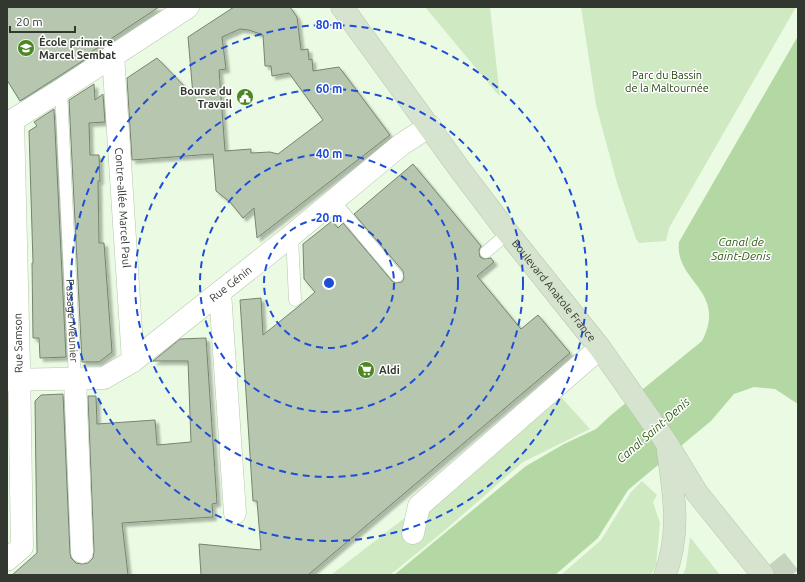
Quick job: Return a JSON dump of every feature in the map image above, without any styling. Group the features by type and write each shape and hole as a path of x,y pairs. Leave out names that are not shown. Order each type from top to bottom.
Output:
{"main road":[{"name":"Boulevard Anatole France","path":"342,7 430,126 461,171 508,233 600,348 666,442 697,493 763,575"},
{"path":"665,575 675,533 675,500 666,442"}],"street":[{"path":"61,90 180,9"},
{"name":"Contre-allée Marcel Paul","path":"113,55 133,361"},
{"name":"Rue Samson","path":"7,560 22,548 13,380 12,120 61,90"},
{"name":"Rue Génin","path":"13,380 104,378 133,361 292,235 402,144 430,126"},
{"path":"220,292 235,513"},
{"path":"413,533 419,506 600,348"},
{"name":"Passage Meunier","path":"75,379 82,552"}],"lane":[{"name":"Passage Meunier","path":"61,90 75,379"},
{"path":"333,200 397,276"},
{"path":"486,252 508,233"},
{"path":"292,235 295,300"},
{"path":"133,361 140,330"}],"green space":[{"path":"425,7 490,7 500,97"},
{"name":"Parc du Bassin de la Maltournée","path":"581,7 796,7 669,228 666,241 639,243 636,239 617,183 596,105"},
{"path":"561,397 590,429 523,462 444,531 390,575 331,575"},
{"path":"642,481 657,495 653,502 660,523 656,565 651,575 561,575 601,540 631,492"},
{"path":"690,537 720,575 683,575 686,567"}],"water":[{"name":"Canal de Saint-Denis","path":"798,36 798,404 775,389 754,387 734,394 711,421 628,490 598,538 555,575 394,575 526,466 564,444 596,429 702,341 708,324 709,310 705,298 684,267 680,256 679,242"}],"building":[{"path":"7,7 159,7 91,52 92,55 20,101 7,80"},
{"path":"234,7 290,7 297,17 301,50 308,49 309,60 312,59 313,71 339,67 390,135 257,238 254,208 243,218 230,202 216,191 213,154 132,160 127,78 157,58 193,95 188,37","holes":["240,29 249,30 263,35 265,66 271,66 272,76 289,73 323,120 278,154 270,152 251,153 251,149 225,151 219,70 226,69 222,37"]},
{"path":"94,84 95,100 103,94 105,122 89,123 90,155 99,155 99,243 104,243 112,352 99,362 82,362 69,100"},
{"path":"54,109 66,357 40,358 39,338 33,338 33,263 29,131 37,126 34,122"},
{"path":"413,164 481,246 479,250 480,257 484,259 491,258 494,262 477,276 521,329 538,315 570,353 308,575 201,575 199,544 261,550 257,501 253,501 240,300 261,298 263,335 299,306 315,292 304,279 303,244 332,221 338,228 343,223 392,281 395,283 402,282 404,278 403,271 354,214"},
{"path":"206,338 217,503 212,504 213,517 122,523 128,575 12,575 37,553 35,401 41,395 63,394 70,553 71,558 76,563 88,563 93,558 94,551 88,396 96,396 97,424 155,420 157,445 191,442 188,361 153,361 180,339"}],"tunnel":[{"path":"774,575 798,556"}],"place":[{"name":"École primaire Marcel Sembat","path":"26,48"},
{"name":"Bourse du Travail","path":"245,97"},
{"name":"Aldi","path":"366,370"}],"water label":[{"name":"Canal Saint-Denis","path":"653,430"}]}
